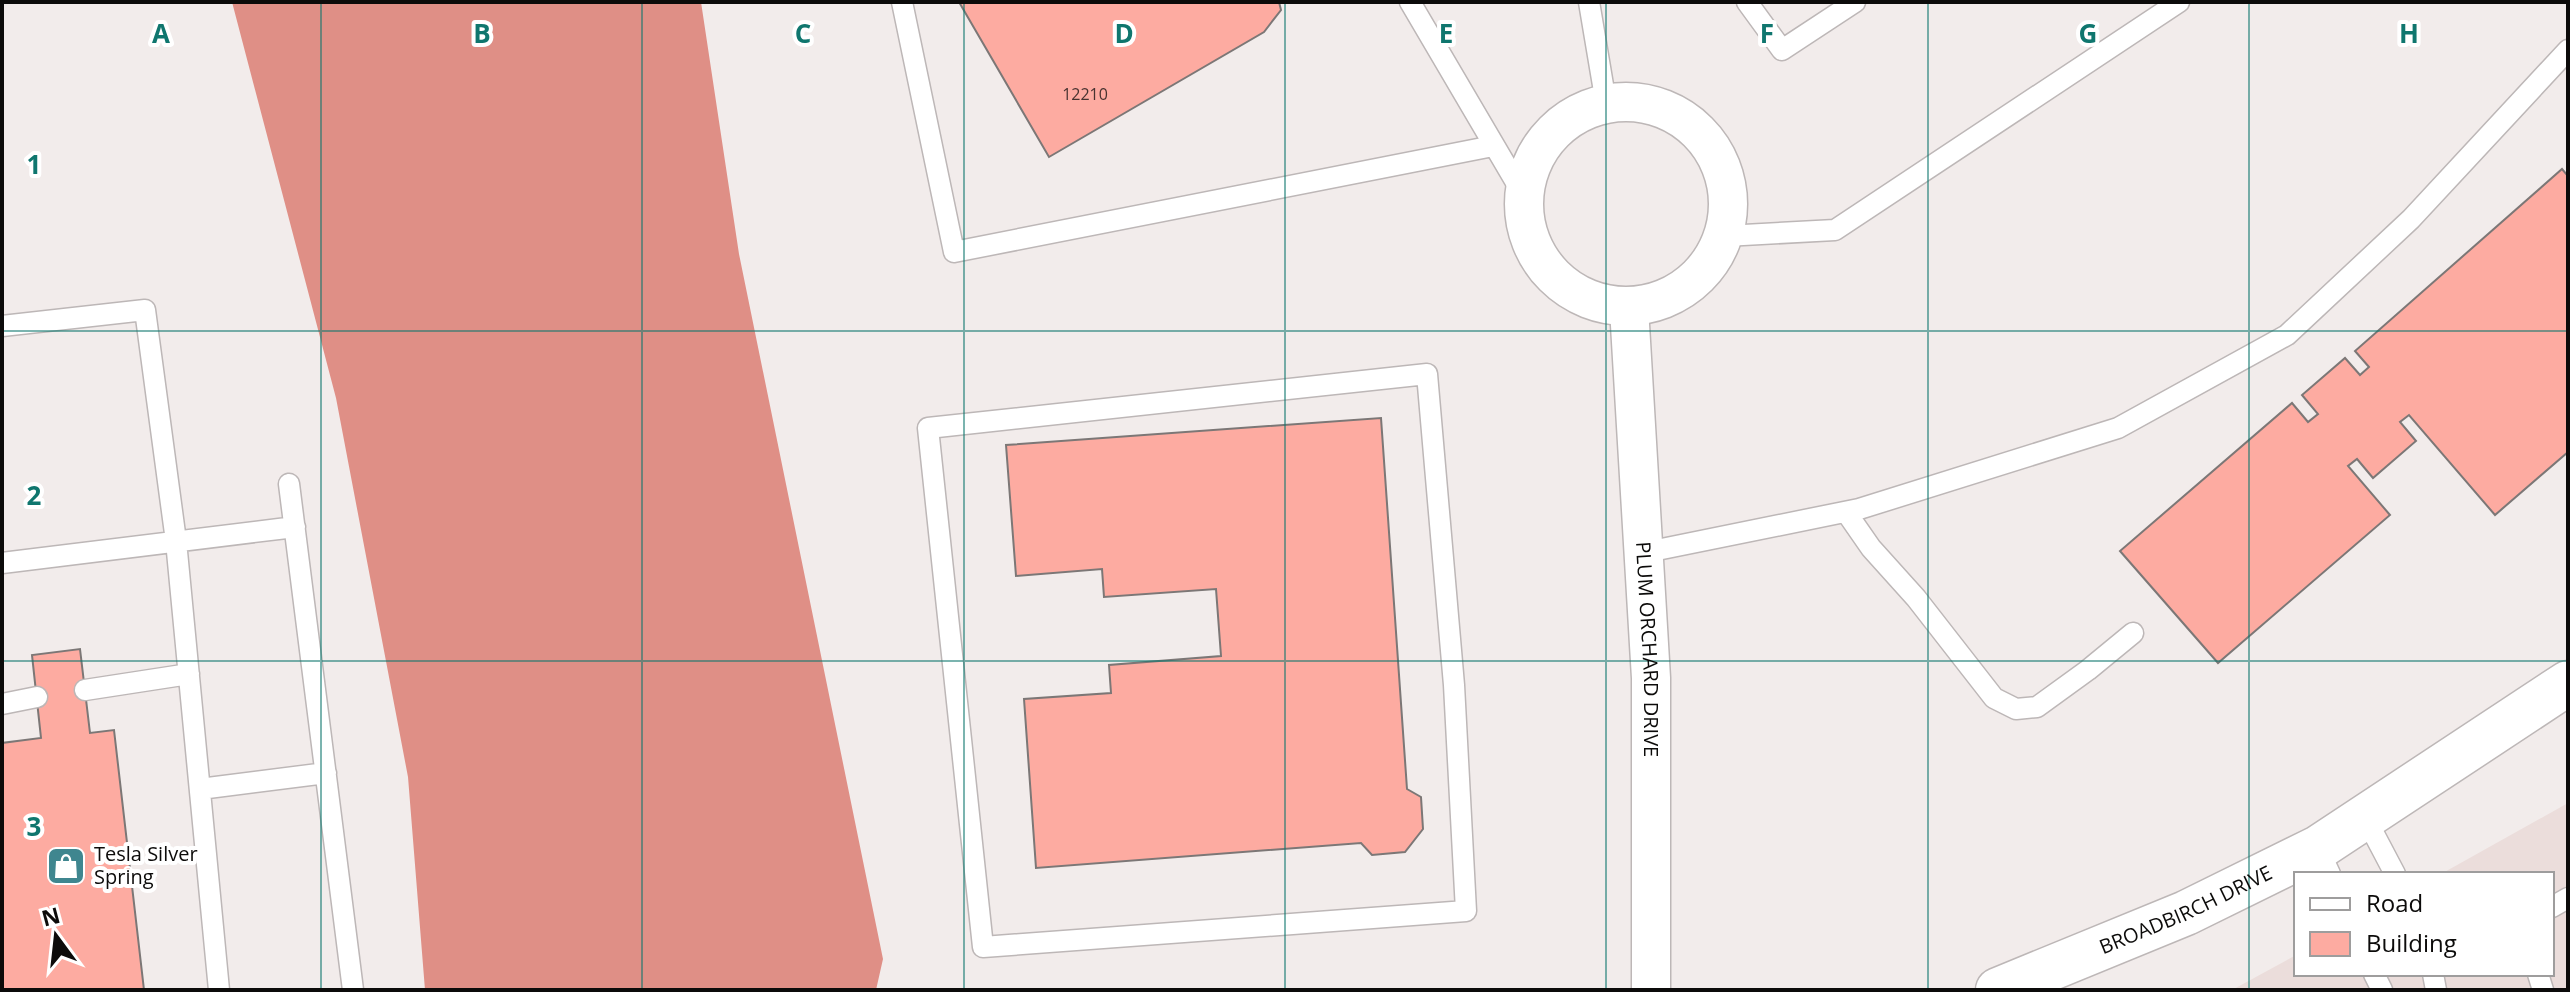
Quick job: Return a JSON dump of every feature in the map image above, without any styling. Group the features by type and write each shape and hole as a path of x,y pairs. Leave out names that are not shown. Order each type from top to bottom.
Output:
{"street":[{"path":"1606,103 1648,103 1688,121 1717,153 1730,194 1725,236 1704,273 1671,298 1629,308 1595,303 1564,287 1541,262 1526,230 1524,196 1531,164 1549,136 1575,115 1606,103"},
{"name":"PLUM ORCHARD DRIVE","path":"1629,308 1651,678 1651,990"},
{"name":"BROADBIRCH DRIVE","path":"2295,872 2324,861 2365,817 2568,683"},
{"name":"BROADBIRCH DRIVE","path":"1998,990 2294,872"}],"lane":[{"path":"902,2 954,252 1493,146"},
{"path":"1410,2 1524,196"},
{"path":"1589,2 1606,103"},
{"path":"1747,2 1782,50 1855,2"},
{"path":"1725,236 1835,230 2179,2"},
{"path":"1642,553 1846,512 2118,428 2287,335 2411,219 2564,64"},
{"path":"2,326 145,310 176,541 219,990"},
{"path":"1427,374 1454,685 1466,911 983,947 928,428 1427,374"},
{"path":"289,484 353,990"},
{"path":"1846,512 1871,548 1916,598 1994,698 2016,709 2037,707 2133,633"},
{"path":"2,563 295,527"},
{"path":"85,690 189,674"},
{"path":"2,704 37,697"},
{"path":"200,789 326,773"},
{"path":"2365,817 2394,872"}],"shaded area":[{"path":"232,2 701,2 739,254 883,959 876,990 425,990 408,777 336,398"},
{"path":"2568,803 2568,990 2232,990 2294,956 2294,976 2554,976 2554,872 2445,872"}],"building":[{"path":"959,2 1279,2 1281,10 1264,32 1049,157"},
{"path":"2562,169 2568,176 2568,452 2495,515 2409,415 2400,422 2416,441 2373,478 2357,459 2348,466 2390,515 2218,663 2120,551 2292,403 2308,422 2318,414 2302,395 2345,358 2360,375 2369,367 2355,351"},
{"path":"1381,418 1407,789 1421,797 1423,829 1405,852 1372,855 1361,843 1036,868 1024,699 1111,693 1109,665 1221,656 1216,589 1104,597 1102,569 1016,576 1006,445"},
{"name":"Tesla Silver Spring","path":"80,649 90,733 114,730 144,990 2,990 2,743 41,738 32,655"}],"place":[{"name":"Tesla Silver Spring","path":"66,866"}]}
